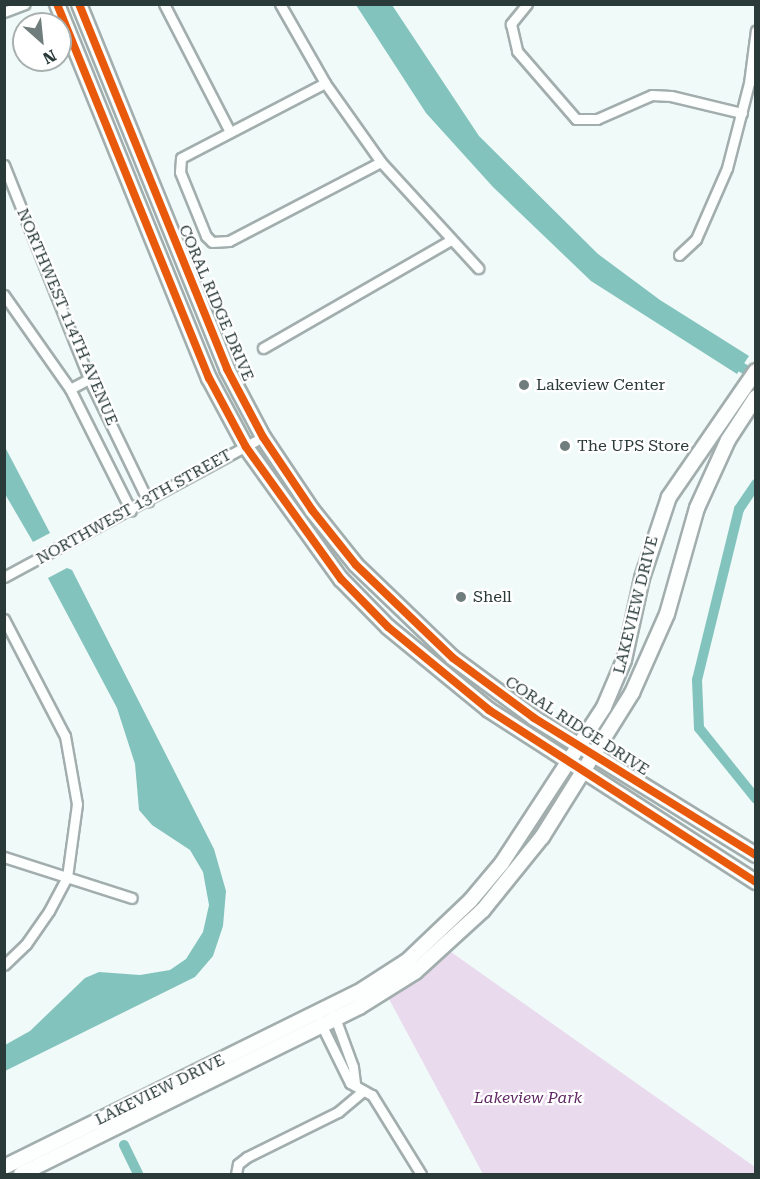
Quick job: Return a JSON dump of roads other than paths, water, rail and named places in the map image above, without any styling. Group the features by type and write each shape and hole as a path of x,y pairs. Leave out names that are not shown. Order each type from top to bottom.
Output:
{"main road":[{"name":"CORAL RIDGE DRIVE","path":"57,4 194,345 246,447 308,537 377,617 471,696 569,763 756,882"},
{"name":"CORAL RIDGE DRIVE","path":"79,4 226,369 263,437 312,510 392,602 453,658 534,718 756,855"},
{"name":"LAKEVIEW DRIVE","path":"21,1174 319,1020 392,988 445,947 516,871 595,755 649,661 667,614 697,508 751,395 756,370"},
{"name":"LAKEVIEW DRIVE","path":"333,1013 407,961 471,900 502,863 604,707 624,660 642,578 669,497 751,395"},
{"name":"LAKEVIEW DRIVE","path":"4,1167 319,1020"}],"street":[{"path":"4,12 25,4"},
{"path":"164,4 230,132"},
{"path":"280,4 325,83 381,162 478,268"},
{"path":"527,4 511,24 517,51 569,111 584,121 652,95 671,96 742,113"},
{"path":"679,255 696,239 727,168 742,113 756,30"},
{"path":"325,83 180,158 180,172 206,237 220,243 381,162"},
{"name":"NORTHWEST 114TH AVENUE","path":"4,165 89,379 148,501"},
{"path":"4,194 15,192"},
{"path":"263,348 451,240"},
{"name":"NORTHWEST 114TH AVENUE","path":"4,295 70,389 131,511"},
{"path":"70,389 89,379"},
{"name":"NORTHWEST 13TH STREET","path":"4,577 131,511 263,437"},
{"path":"4,619 65,736 73,769 76,824 67,877 50,911 26,944 4,965"},
{"path":"4,857 132,898"},
{"path":"333,1013 355,1084"},
{"path":"319,1020 350,1083 372,1095 421,1174"},
{"path":"236,1174 238,1164 246,1157 338,1112 363,1091"}],"water":[{"path":"356,5 392,5 479,136 598,254 660,300 749,356 737,374 591,281 493,187 426,113"},
{"path":"5,447 50,533 33,542 5,494"},
{"path":"67,568 72,570 214,849 226,891 223,926 213,956 195,977 5,1071 5,1045 30,1031 85,978 99,972 140,975 170,970 186,959 203,932 209,905 203,872 190,850 152,825 139,810 135,764 117,708 48,578"}],"waterway":[{"path":"741,367 756,376"},
{"path":"756,484 739,509 697,680 699,728 756,799"},
{"path":"124,1145 138,1174"}],"place":[{"name":"Lakeview Center","path":"524,385"},
{"name":"The UPS Store","path":"565,446"},
{"name":"Shell","path":"461,597"}],"park label":[{"name":"Lakeview Park","path":"528,1098"}]}
